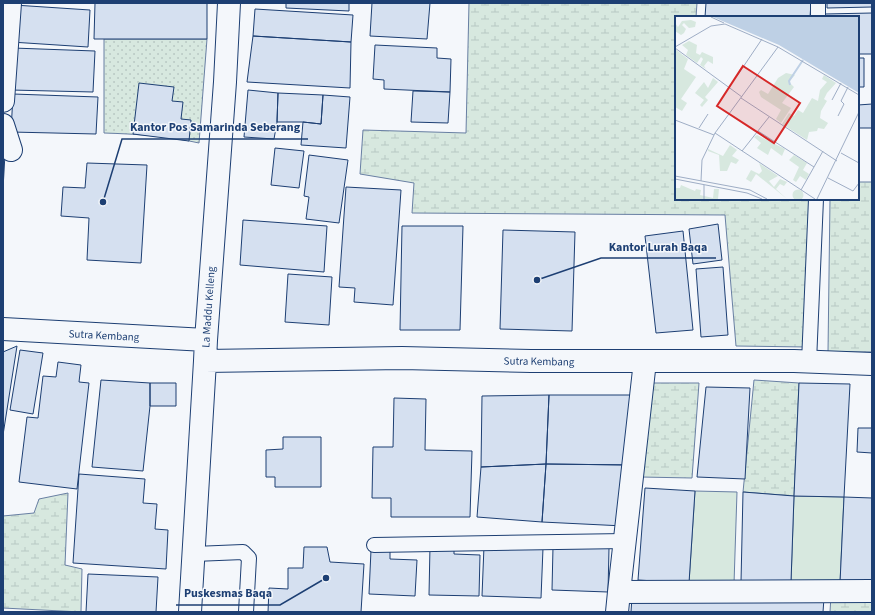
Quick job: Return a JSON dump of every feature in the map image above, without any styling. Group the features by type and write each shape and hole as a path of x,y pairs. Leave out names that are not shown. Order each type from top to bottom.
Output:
{"street":[{"path":"3,101 10,3"},
{"name":"La Maddu Kelleng","path":"190,612 205,351 225,82 229,3"},
{"path":"3,126 11,150"},
{"name":"Sutra Kembang","path":"3,329 205,351 531,361 794,361 872,364"},
{"path":"645,362 618,602 872,591"}],"lane":[{"path":"818,3 818,16"},
{"path":"809,362 816,200"},
{"path":"374,545 625,541"},
{"path":"194,554 243,552 249,558 246,612"}],"green space":[{"path":"469,3 697,3 696,16 675,16 675,200 810,200 808,347 736,346 725,215 412,213 414,183 360,174 363,130 466,133"},
{"path":"104,39 207,39 199,143 152,136 104,133"},
{"path":"859,182 872,182 872,352 828,352 830,200 859,200"},
{"path":"754,380 799,383 794,496 743,492"},
{"path":"650,383 699,383 692,478 641,477"},
{"path":"695,491 737,492 734,584 689,583"},
{"path":"68,493 65,565 82,569 81,612 3,608 3,516 34,513 39,499"},
{"path":"794,496 844,497 840,583 791,582"},
{"path":"831,595 872,595 872,612 830,612"}],"building":[{"path":"95,3 207,3 207,39 94,39"},
{"path":"286,3 349,3 349,11 286,8"},
{"path":"372,3 430,3 427,39 370,36"},
{"path":"706,3 811,3 810,16 705,16"},
{"path":"827,3 872,3 872,7 827,8"},
{"path":"14,5 90,10 88,47 11,42"},
{"path":"255,9 353,15 351,42 253,36"},
{"path":"872,13 872,54 859,54 859,16 824,16 824,14"},
{"path":"253,36 351,42 350,88 247,82"},
{"path":"375,45 437,48 437,58 451,59 450,92 384,89 384,80 373,79"},
{"path":"13,48 95,51 93,92 11,90"},
{"path":"859,58 864,58 864,87 859,87"},
{"path":"139,83 174,87 172,101 183,102 181,119 191,120 189,141 133,134"},
{"path":"248,90 278,93 277,122 274,139 244,137"},
{"path":"413,91 450,92 448,123 411,122"},
{"path":"278,93 323,95 321,124 277,122"},
{"path":"13,94 98,97 96,134 11,132"},
{"path":"323,95 350,97 346,148 301,145 303,122 321,124"},
{"path":"872,104 872,128 859,128 859,105"},
{"path":"3,136 6,136 3,189"},
{"path":"275,148 304,151 299,188 271,185"},
{"path":"309,155 348,160 339,223 306,219 309,197 304,196"},
{"path":"87,163 147,165 141,263 87,260 89,218 61,216 63,187 85,188"},
{"path":"346,187 401,190 393,305 354,302 355,288 339,287"},
{"path":"243,220 327,226 324,272 240,265"},
{"path":"718,224 722,260 693,264 689,229"},
{"path":"402,226 463,226 460,330 400,330"},
{"path":"503,230 575,232 572,331 500,329"},
{"path":"683,231 693,330 656,333 645,236"},
{"path":"723,267 728,335 701,337 696,269"},
{"path":"288,274 332,277 329,325 285,322"},
{"path":"17,346 3,435 3,352"},
{"path":"20,350 43,353 33,414 10,410"},
{"path":"58,362 81,365 79,382 89,383 77,489 19,482 27,417 38,418 43,376 56,377"},
{"path":"101,380 150,383 150,406 143,471 92,467"},
{"path":"150,383 176,383 176,406 150,406"},
{"path":"799,383 850,384 844,497 794,496"},
{"path":"706,387 750,388 745,479 697,477"},
{"path":"549,395 546,464 481,467 482,396"},
{"path":"549,395 630,395 631,465 546,464"},
{"path":"394,398 426,399 425,450 472,451 470,517 391,517 391,498 372,498 373,447 393,447"},
{"path":"858,428 872,428 872,453 857,452"},
{"path":"283,437 321,437 321,487 275,487 275,477 266,477 266,450 283,449"},
{"path":"546,464 542,522 477,517 481,467"},
{"path":"546,464 631,465 624,526 542,522"},
{"path":"79,474 145,479 143,503 157,504 155,529 168,530 166,569 73,563"},
{"path":"645,488 695,491 689,583 638,580"},
{"path":"743,492 794,496 791,582 741,582"},
{"path":"844,497 872,498 872,581 840,583"},
{"path":"430,546 454,547 454,554 480,555 479,596 429,595"},
{"path":"484,546 543,548 541,598 482,596"},
{"path":"304,547 327,547 330,562 364,564 361,612 268,612 269,588 288,589 288,568 303,568"},
{"path":"553,547 609,548 608,592 552,590"},
{"path":"371,550 390,551 390,559 417,560 415,596 369,594"},
{"path":"88,574 158,577 156,612 86,612"},
{"path":"632,597 824,598 823,612 631,612"}],"place":[{"name":"Kantor Pos Samarinda Seberang","path":"103,202"},
{"name":"Kantor Lurah Baqa","path":"537,280"},
{"name":"Puskesmas Baqa","path":"326,578"}]}
